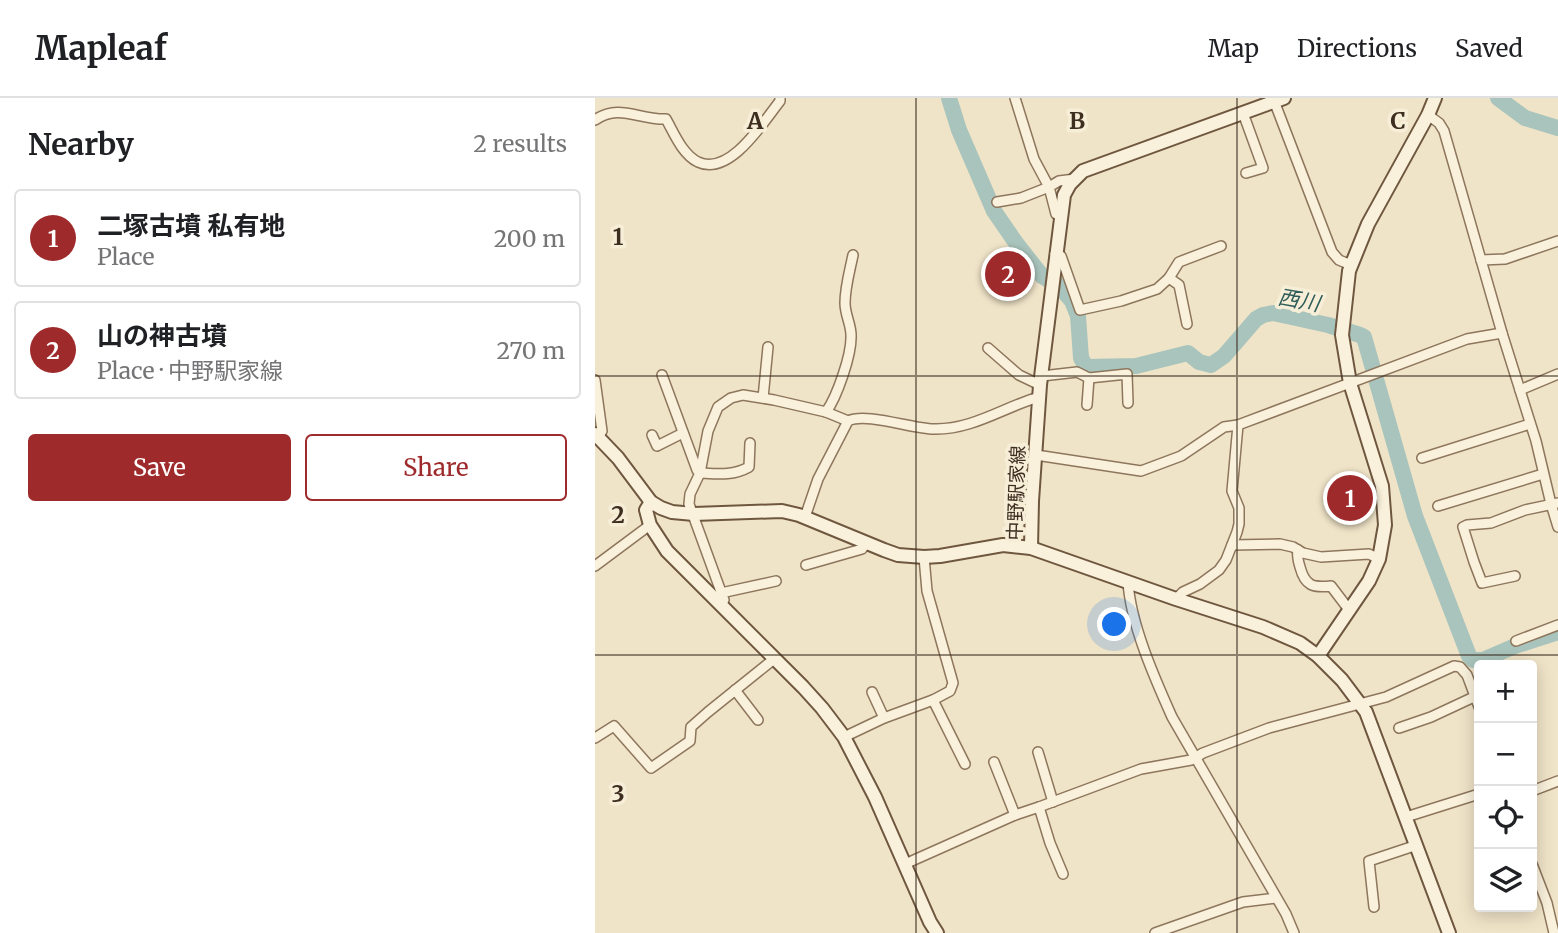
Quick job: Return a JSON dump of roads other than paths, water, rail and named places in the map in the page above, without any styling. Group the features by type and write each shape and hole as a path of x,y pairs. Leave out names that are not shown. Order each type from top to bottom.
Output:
{"main road":[{"path":"1318,656 1369,581 1379,559 1385,525 1382,486 1342,335 1351,265 1368,224 1435,98"},
{"path":"1075,179 1083,171 1276,99"},
{"name":"中野駅家線","path":"1075,179 1063,195 1055,254 1040,386 1031,548 1263,627 1300,643 1318,656 1342,680 1366,712 1449,933"},
{"path":"597,436 618,458 651,502 672,512 694,514 782,511 805,517 898,555 924,558 1003,545 1031,548"},
{"path":"651,502 646,510 650,525 667,551 720,599 822,708 844,737 875,797 937,933"}],"street":[{"path":"595,120 611,112 666,118 678,142 691,157 700,163 712,164 730,158 744,146 780,98"},
{"path":"1015,98 1034,159 1049,187 1056,214 1060,215"},
{"path":"1276,99 1276,106 1332,253 1339,260 1351,265"},
{"path":"1243,113 1263,168 1246,173"},
{"path":"1428,115 1439,123 1444,131 1554,504 1558,527"},
{"path":"997,202 1021,198 1059,181 1075,179"},
{"path":"1481,260 1505,259 1558,241"},
{"path":"1055,254 1062,257 1080,310 1121,301 1157,289 1169,278 1179,262 1221,246"},
{"path":"826,412 832,404 850,348 851,333 845,316 845,300 853,255"},
{"path":"1169,278 1179,285 1187,324"},
{"path":"1036,455 1141,471 1181,456 1224,427 1238,425 1467,339 1502,333"},
{"path":"764,398 768,347"},
{"path":"988,348 1019,375 1040,386"},
{"path":"805,517 818,479 852,418 870,418 933,430 956,428 1040,386 1077,372 1089,378 1127,374 1128,403"},
{"path":"1520,390 1558,374"},
{"path":"662,375 700,473"},
{"path":"1087,405 1089,378"},
{"path":"595,380 601,431 597,436"},
{"path":"776,581 720,599 689,504 690,494 700,473 708,431 718,407 731,398 764,398 826,412 848,421"},
{"path":"1422,458 1530,424"},
{"path":"1176,599 1219,570 1232,545 1239,524 1239,508 1232,491 1238,425"},
{"path":"652,435 657,446 683,433"},
{"path":"700,473 729,474 749,467 750,443"},
{"path":"1438,506 1543,474"},
{"path":"1515,576 1482,583 1463,527 1491,523 1525,510 1554,504"},
{"path":"595,566 650,525"},
{"path":"806,565 862,549 866,543"},
{"path":"1232,545 1280,544 1321,557 1369,554 1379,559"},
{"path":"1298,550 1306,582 1318,587 1331,586 1350,611"},
{"path":"844,737 884,718 933,700 950,691 954,683 927,591 924,558"},
{"path":"1128,581 1136,624 1172,717 1286,914 1294,933"},
{"path":"1516,641 1558,625"},
{"path":"595,738 614,726 651,768 690,741 691,727 774,659"},
{"path":"905,864 1015,815 1141,769 1191,760 1269,728 1386,696 1454,666 1460,667 1467,675 1474,691"},
{"path":"735,690 758,720"},
{"path":"872,692 884,718"},
{"path":"1399,728 1474,697"},
{"path":"933,700 965,764"},
{"path":"1038,752 1053,802"},
{"path":"994,762 1015,815"},
{"path":"1537,789 1558,781"},
{"path":"1406,817 1474,796"},
{"path":"1039,807 1063,874"},
{"path":"1374,907 1369,861 1417,845"},
{"path":"1537,877 1554,933"},
{"path":"1160,932 1243,902 1276,898"}],"waterway":[{"name":"西川","path":"949,98 959,130 994,211 1042,276 1059,286 1072,301 1078,316 1081,358 1086,367 1136,366 1188,353 1199,362 1211,365 1224,356 1256,319 1273,313 1328,325 1364,337 1415,516 1469,656 1473,660 1483,660 1558,632"},
{"path":"1498,98 1525,118 1558,128"}],"place":[{"name":"山の神古墳","path":"1008,274"},
{"name":"二塚古墳 私有地","path":"1350,498"}]}
